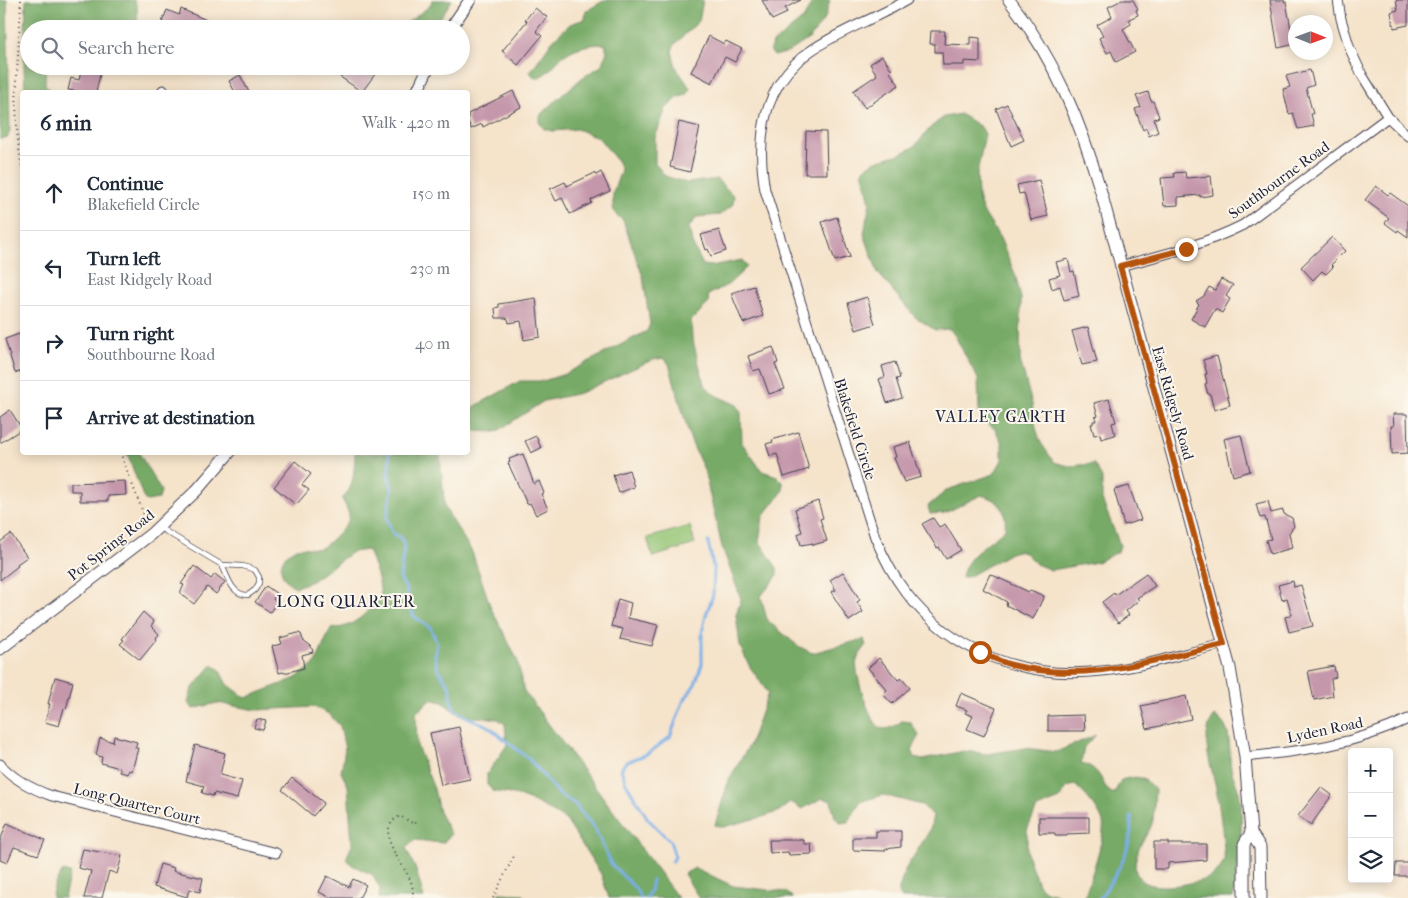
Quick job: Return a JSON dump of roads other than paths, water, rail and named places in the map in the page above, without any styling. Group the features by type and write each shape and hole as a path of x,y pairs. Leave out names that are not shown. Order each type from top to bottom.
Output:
{"street":[{"path":"456,20 470,0"},
{"name":"Blakefield Circle","path":"907,0 825,42 808,53 795,65 782,79 773,96 764,118 761,141 761,165 766,190 875,537 886,562 904,590 926,614 951,635 980,652 1010,665 1040,671 1071,673 1102,671 1224,644"},
{"name":"East Ridgely Road","path":"1009,0 1040,44 1071,105 1094,170 1224,644 1234,690 1244,757 1251,833 1260,847 1261,898"},
{"path":"1338,0 1350,49 1362,75 1388,117 1408,136"},
{"path":"418,90 425,75"},
{"name":"Southbourne Road","path":"1120,266 1186,249 1217,238 1243,225 1388,117"},
{"name":"Pot Spring Road","path":"0,649 155,530 197,490 227,455"},
{"name":"Lyden Road","path":"1244,757 1336,745 1370,736 1408,720"},
{"name":"Long Quarter Court","path":"0,764 15,779 52,796 276,853"},
{"name":"East Ridgely Road","path":"1244,898 1244,844 1251,833"}],"lane":[{"path":"155,530 222,565 243,566 255,570 259,577 259,583 255,590 248,595 242,595 230,585 222,565"}],"waterway":[{"path":"389,455 388,475 392,488 387,519 393,534 400,537 404,545 400,578 406,589 413,615 430,627 437,643 435,656 437,667 451,689 451,701 454,709 488,726 529,759 560,795 575,804 595,829 611,864 636,889 640,898"},
{"path":"672,862 675,857 670,841 648,819 626,783 621,769 625,763 649,753 670,737 683,702 695,684 702,664 702,633 713,595 714,571 708,542"},
{"path":"1100,898 1113,879 1127,850 1130,840 1131,817"},
{"path":"646,898 652,880"}],"district":[{"name":"VALLEY GARTH","path":"1001,416"},
{"name":"LONG QUARTER","path":"346,601"}]}
